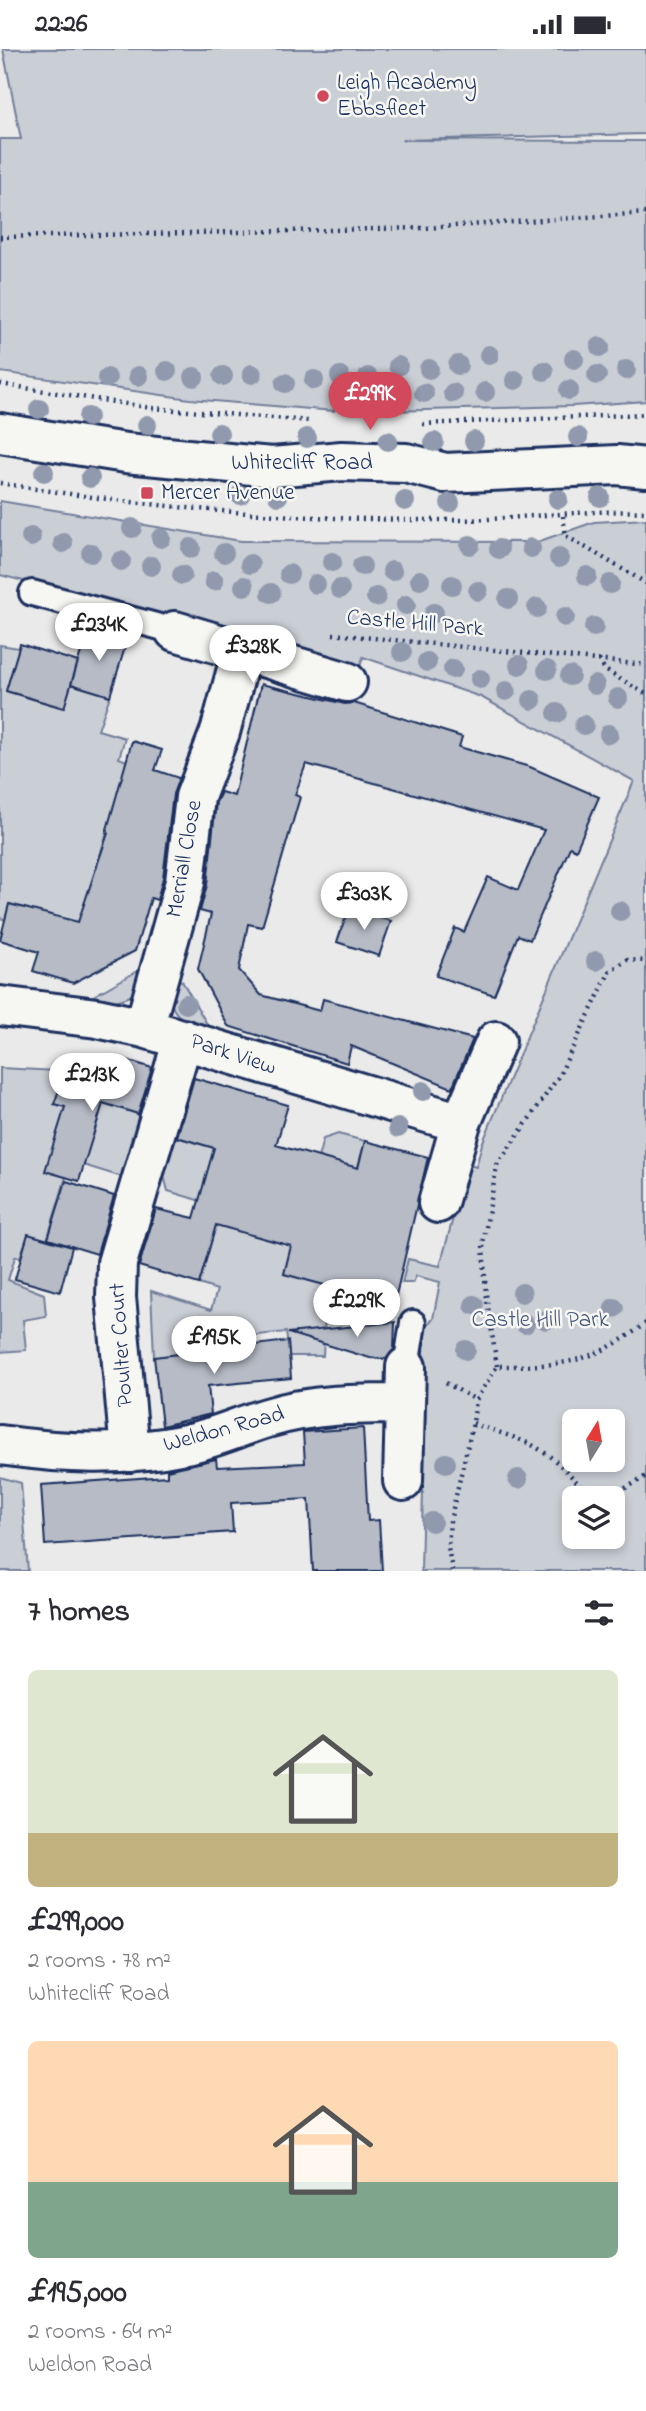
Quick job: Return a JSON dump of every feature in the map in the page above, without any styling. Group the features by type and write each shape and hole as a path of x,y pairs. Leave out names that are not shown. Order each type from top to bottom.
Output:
{"street":[{"name":"Whitecliff Road","path":"0,433 126,453 272,467 342,461 406,463 445,473 617,465 646,468"},
{"path":"175,631 347,682"},
{"name":"Merriall Close","path":"144,1028 185,882 195,797 213,752 242,651"},
{"name":"Park View","path":"0,1006 97,1018 144,1028 461,1123"},
{"name":"Poulter Court","path":"130,1451 116,1297 117,1263 183,1039"},
{"path":"438,1203 461,1123 496,1041"},
{"path":"403,1481 406,1367"},
{"name":"Weldon Road","path":"0,1445 49,1452 130,1451 201,1441 267,1418 298,1411 405,1404"}],"lane":[{"path":"32,593 175,631"},
{"path":"406,1367 413,1323"}],"path":[{"path":"0,237 425,229 646,213"},
{"path":"0,383 152,408 320,422"},
{"path":"415,424 646,414"},
{"path":"0,483 108,500 288,516 461,520 646,512"},
{"path":"563,516 566,536 645,581"},
{"name":"Castle Hill Park","path":"321,633 646,665"},
{"path":"599,660 600,666 646,694"},
{"path":"452,1571 449,1528 476,1400 497,1366 486,1294 483,1244 497,1165 559,1076 610,971 627,960 646,961"},
{"path":"497,1366 584,1360 617,1344 646,1323"},
{"path":"473,1423 538,1449 583,1489 596,1495 615,1494 646,1476"}],"green space":[{"path":"3,49 646,49 646,134 401,140 646,141 646,401 573,406 389,411 365,395 352,393 339,398 334,411 190,399 0,372 0,139 21,139"},
{"name":"Castle Hill Park","path":"0,501 241,541 537,542 594,522 646,519 646,1571 421,1571 426,1369 422,1366 426,1325 433,1319 440,1282 416,1276 413,1283 402,1283 408,1259 440,1266 456,1207 462,1163 476,1167 482,1144 634,781 481,697 363,657 358,673 237,636 0,575"},
{"path":"0,645 19,648 6,691 63,708 71,684 110,696 98,730 125,738 119,758 129,762 86,900 110,908 67,945 28,909 10,904 5,920 0,918"},
{"path":"141,969 137,991 126,998 114,1001 88,999"},
{"path":"173,978 182,981 211,1031 190,1023 177,1014 171,1000"},
{"path":"0,1068 57,1071 84,1079 93,1137 103,1103 141,1115 122,1177 51,1155 66,1177 47,1240 28,1235 20,1257 15,1257 8,1280 44,1294 46,1316 23,1320 26,1350 0,1352"},
{"path":"338,1134 365,1141 351,1192 312,1181 323,1139"},
{"path":"176,1137 215,1148 202,1193 305,1204 284,1274 348,1291 348,1297 326,1296 323,1356 289,1356 286,1332 239,1337 237,1320 202,1324 204,1351 154,1357 151,1291 211,1310 217,1290 199,1284 216,1225 243,1214 168,1191 164,1176"},
{"path":"0,1477 21,1483 28,1571 0,1571"}],"building":[{"path":"88,629 127,641 110,696 71,684"},
{"path":"20,644 78,662 64,708 6,691"},
{"path":"261,684 345,704 354,703 462,737 459,747 530,767 599,797 576,850 570,847 530,940 518,935 494,995 436,976 455,928 464,932 488,877 518,890 544,830 306,764 295,795 300,797 262,927 248,924 239,970 261,995 320,1011 323,999 473,1039 452,1088 351,1046 347,1063 228,1026 198,969 211,914 200,911 207,885 216,802 221,792 234,796"},
{"path":"132,741 162,750 155,770 179,778 173,794 163,878 157,900 151,898 135,951 73,983 33,971 39,952 0,940 9,904 78,922 108,833"},
{"path":"349,908 391,921 379,956 337,942"},
{"path":"117,1057 152,1068 138,1114 103,1103 79,1181 45,1171 65,1107 54,1104 65,1073 108,1087"},
{"path":"194,1078 288,1105 276,1145 358,1168 365,1141 428,1157 394,1304 284,1274 291,1246 216,1225 199,1284 139,1266 156,1209 194,1218 214,1148 177,1137"},
{"path":"66,1181 114,1196 97,1254 48,1239"},
{"path":"28,1234 72,1247 60,1292 15,1279"},
{"path":"395,1322 394,1349 386,1359 370,1358 288,1333"},
{"path":"288,1341 291,1378 208,1386 211,1414 162,1426 154,1357"},
{"path":"363,1428 368,1521 379,1520 382,1571 313,1571 309,1499 231,1503 233,1532 45,1545 41,1485 167,1476 167,1470 216,1459 217,1467 305,1463 303,1432"}],"place":[{"name":"Leigh Academy Ebbsfleet","path":"323,96"},
{"name":"Mercer Avenue","path":"147,493"}]}
